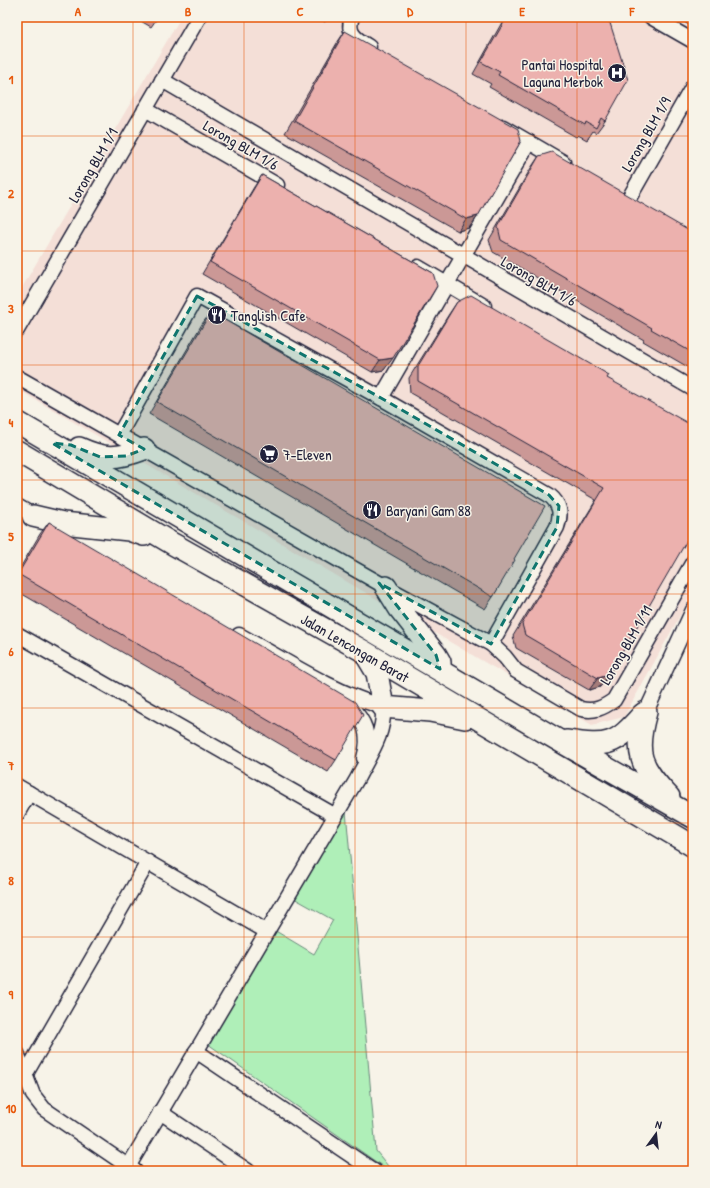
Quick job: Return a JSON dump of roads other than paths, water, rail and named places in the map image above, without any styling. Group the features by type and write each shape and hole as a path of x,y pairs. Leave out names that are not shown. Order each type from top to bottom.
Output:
{"highway":[{"name":"Jalan Lencongan Barat","path":"17,422 440,669 558,740 687,814"},
{"path":"52,443 70,445 100,457 126,456 144,449"},
{"name":"Jalan Lencongan Barat","path":"17,451 173,544 365,652 693,846"},
{"path":"25,511 64,523 129,530 173,544"},
{"path":"386,587 399,608 436,655 440,662 440,669"},
{"path":"365,652 377,673 383,707 455,715 490,726"},
{"path":"558,740 590,744 608,744 627,733 646,712"},
{"path":"646,712 640,734 644,765 651,777 687,814"}],"street":[{"name":"Lorong BLM 1/1","path":"17,330 199,17"},
{"path":"651,17 693,41"},
{"path":"350,23 358,41 378,53"},
{"name":"Lorong BLM 1/6","path":"162,80 693,389"},
{"name":"Lorong BLM 1/9","path":"628,200 693,86"},
{"name":"Lorong BLM 1/6","path":"145,109 291,194"},
{"path":"490,120 575,169"},
{"path":"382,398 529,142"},
{"path":"614,192 640,207"},
{"path":"406,261 495,313"},
{"path":"119,435 197,296 382,398 549,495 559,506 561,513 557,527 491,644"},
{"name":"Lorong BLM 1/11","path":"17,376 386,587 491,644 522,675 581,709 599,709 614,700 693,562"},
{"path":"25,511 72,539"},
{"path":"646,712 693,610"},
{"path":"17,1054 33,1095 44,1109 131,1169 160,1112 377,743 384,721 383,707 370,703 330,684 225,627"},
{"path":"17,634 334,815"},
{"path":"330,684 358,714 366,730 368,745 360,774"},
{"path":"17,814 23,790 266,932"},
{"path":"25,1075 148,862"},
{"path":"196,1051 374,1171"},
{"path":"160,1112 248,1171"}],"place":[{"name":"Pantai Hospital Laguna Merbok","path":"617,73"},
{"name":"Tanglish Cafe","path":"217,315"},
{"name":"7-Eleven","path":"269,454"},
{"name":"Baryani Gam 88","path":"372,510"}]}
